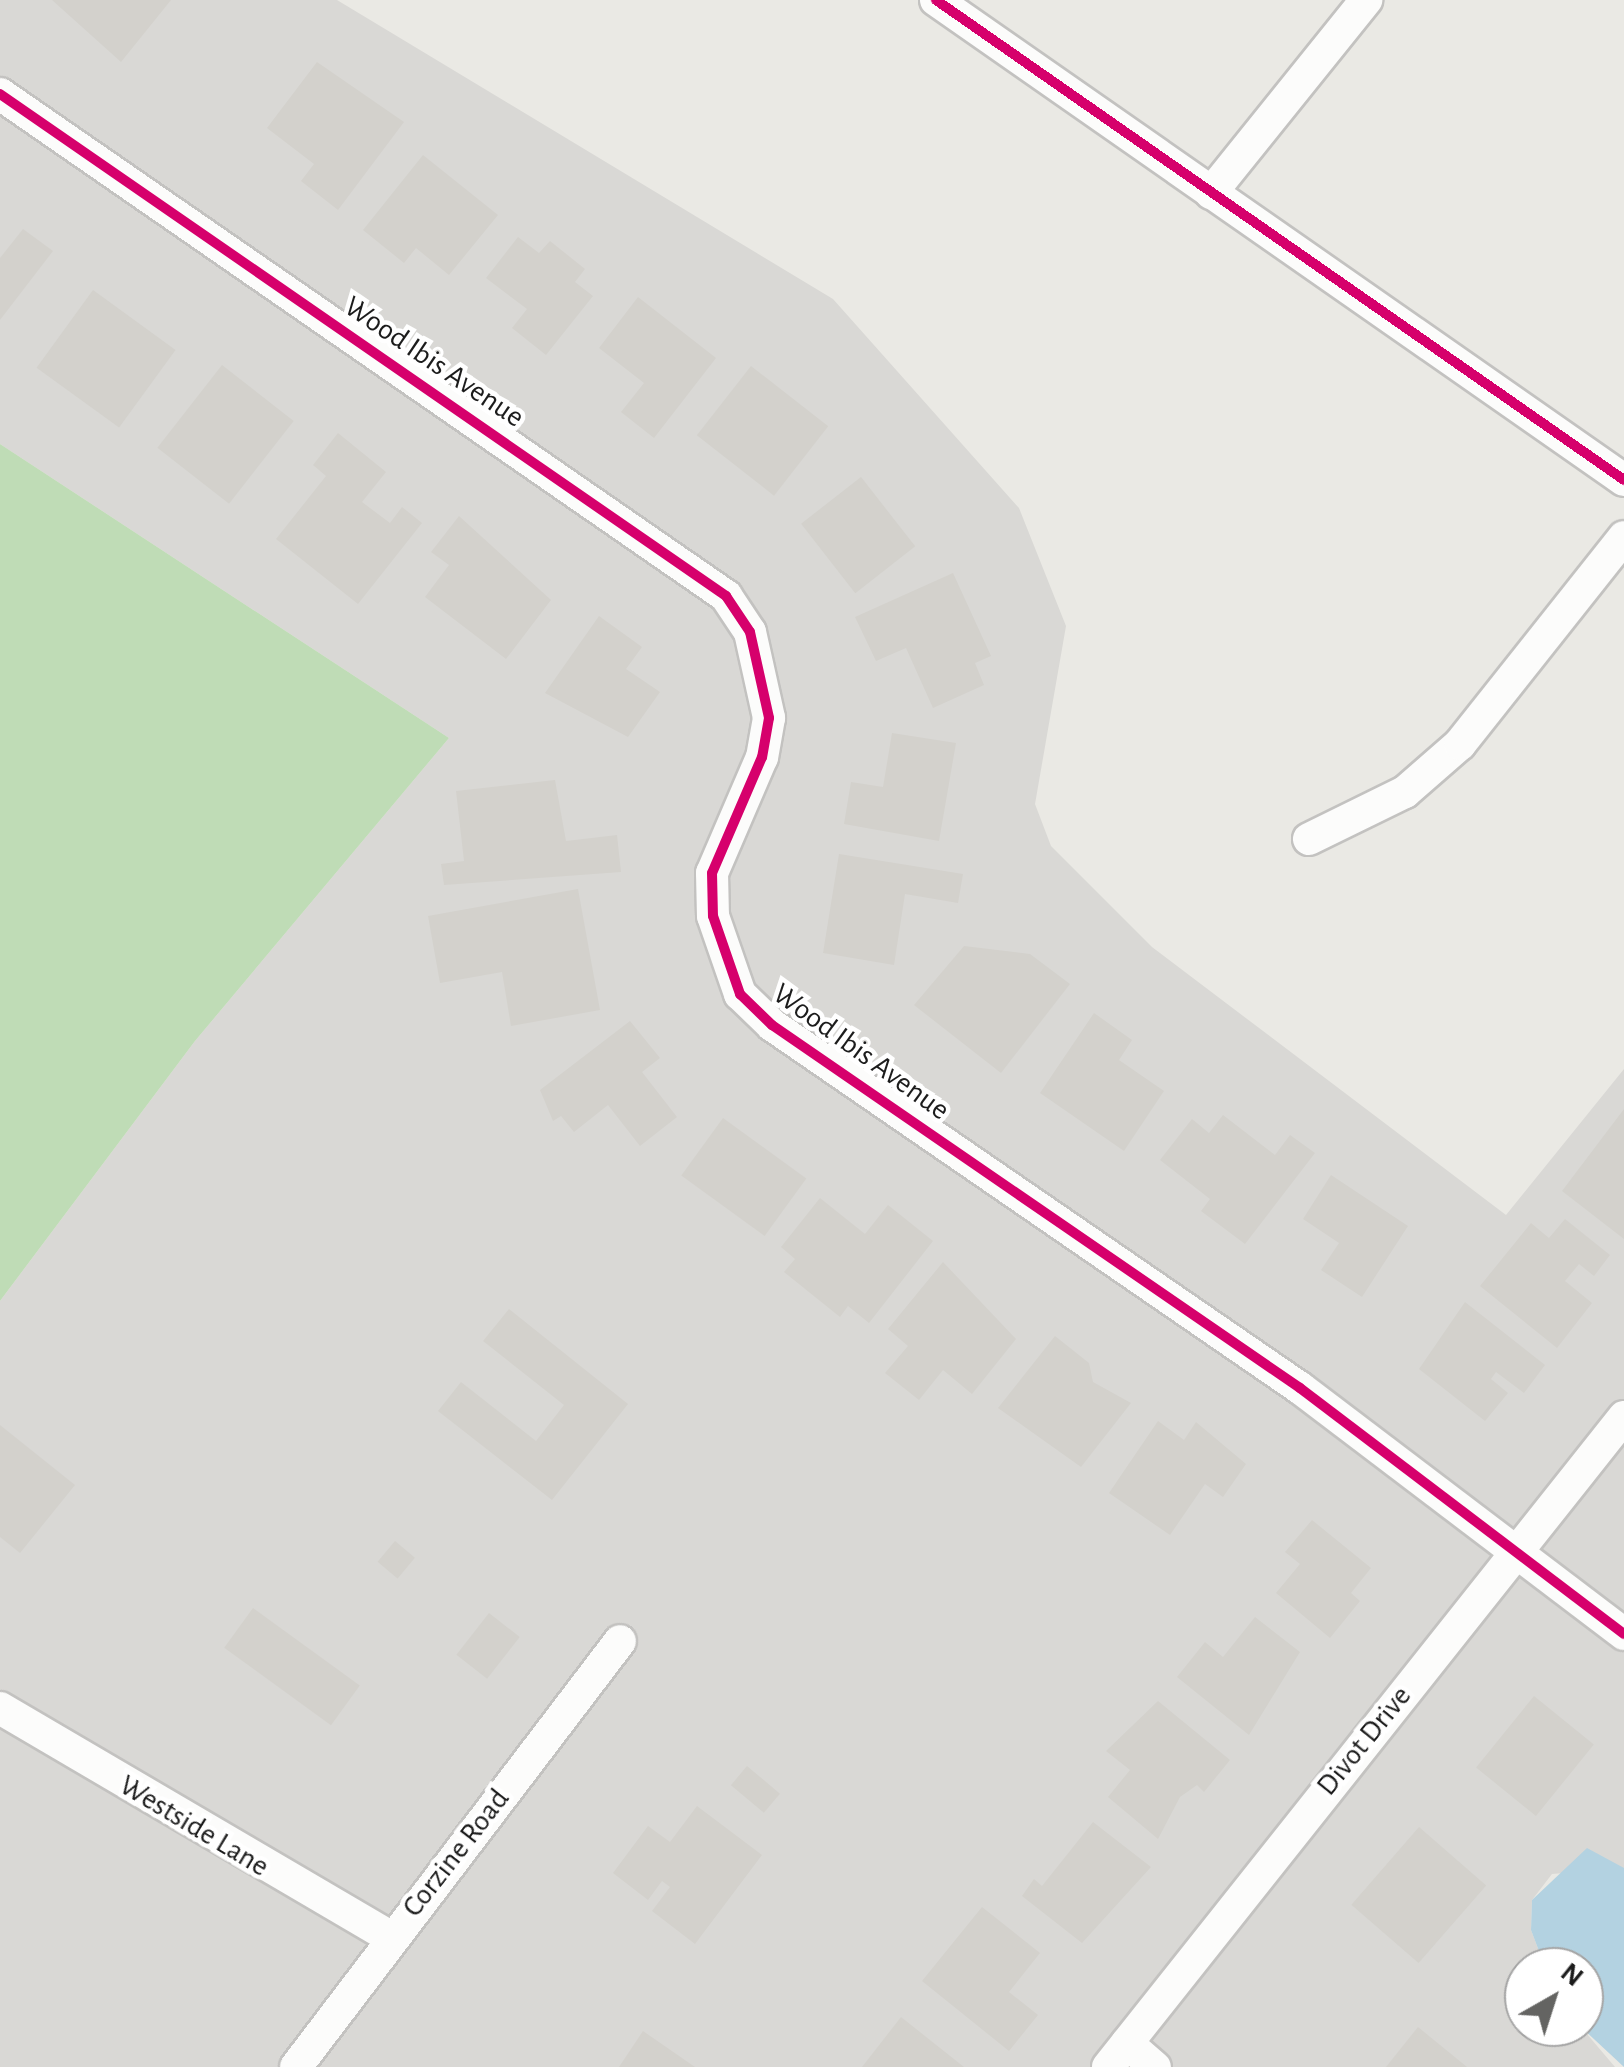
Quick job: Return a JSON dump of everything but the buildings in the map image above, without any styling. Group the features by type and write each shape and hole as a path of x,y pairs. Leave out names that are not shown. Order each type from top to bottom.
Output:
{"street":[{"path":"936,0 1624,480"},
{"path":"1211,192 1366,0"},
{"name":"Wood Ibis Avenue","path":"0,94 726,596 750,632 769,718 762,757 712,873 717,935 740,994 1517,1552 1624,1634"},
{"path":"1309,839 1405,792 1460,744 1624,537"},
{"name":"Divot Drive","path":"1118,2055 1624,1417"},
{"name":"Corzine Road","path":"296,2067 391,1937 620,1642"},
{"name":"Westside Lane","path":"0,1708 391,1937"},
{"path":"1118,2055 1154,2067"}],"shaded area":[{"path":"0,0 337,0 833,299 1019,508 1066,626 1035,804 1051,846 1152,947 1506,1215 1624,1069 1624,1868 1552,1874 1532,1900 1531,1930 1537,1947 1504,1947 1504,2047 1598,2047 1615,2067 0,2067 0,1301 195,1041 449,738 0,444"}],"green space":[{"path":"0,444 449,738 195,1041 0,1301"}],"water":[{"path":"1587,1848 1624,1868 1624,2067 1602,2047 1604,1947 1537,1947 1531,1930 1532,1900"}],"cycle path":[{"path":"936,0 1624,480"},
{"path":"0,94 726,596 750,632 769,718 762,757 712,873 713,916 740,994 772,1025 1300,1388 1624,1634"}]}
